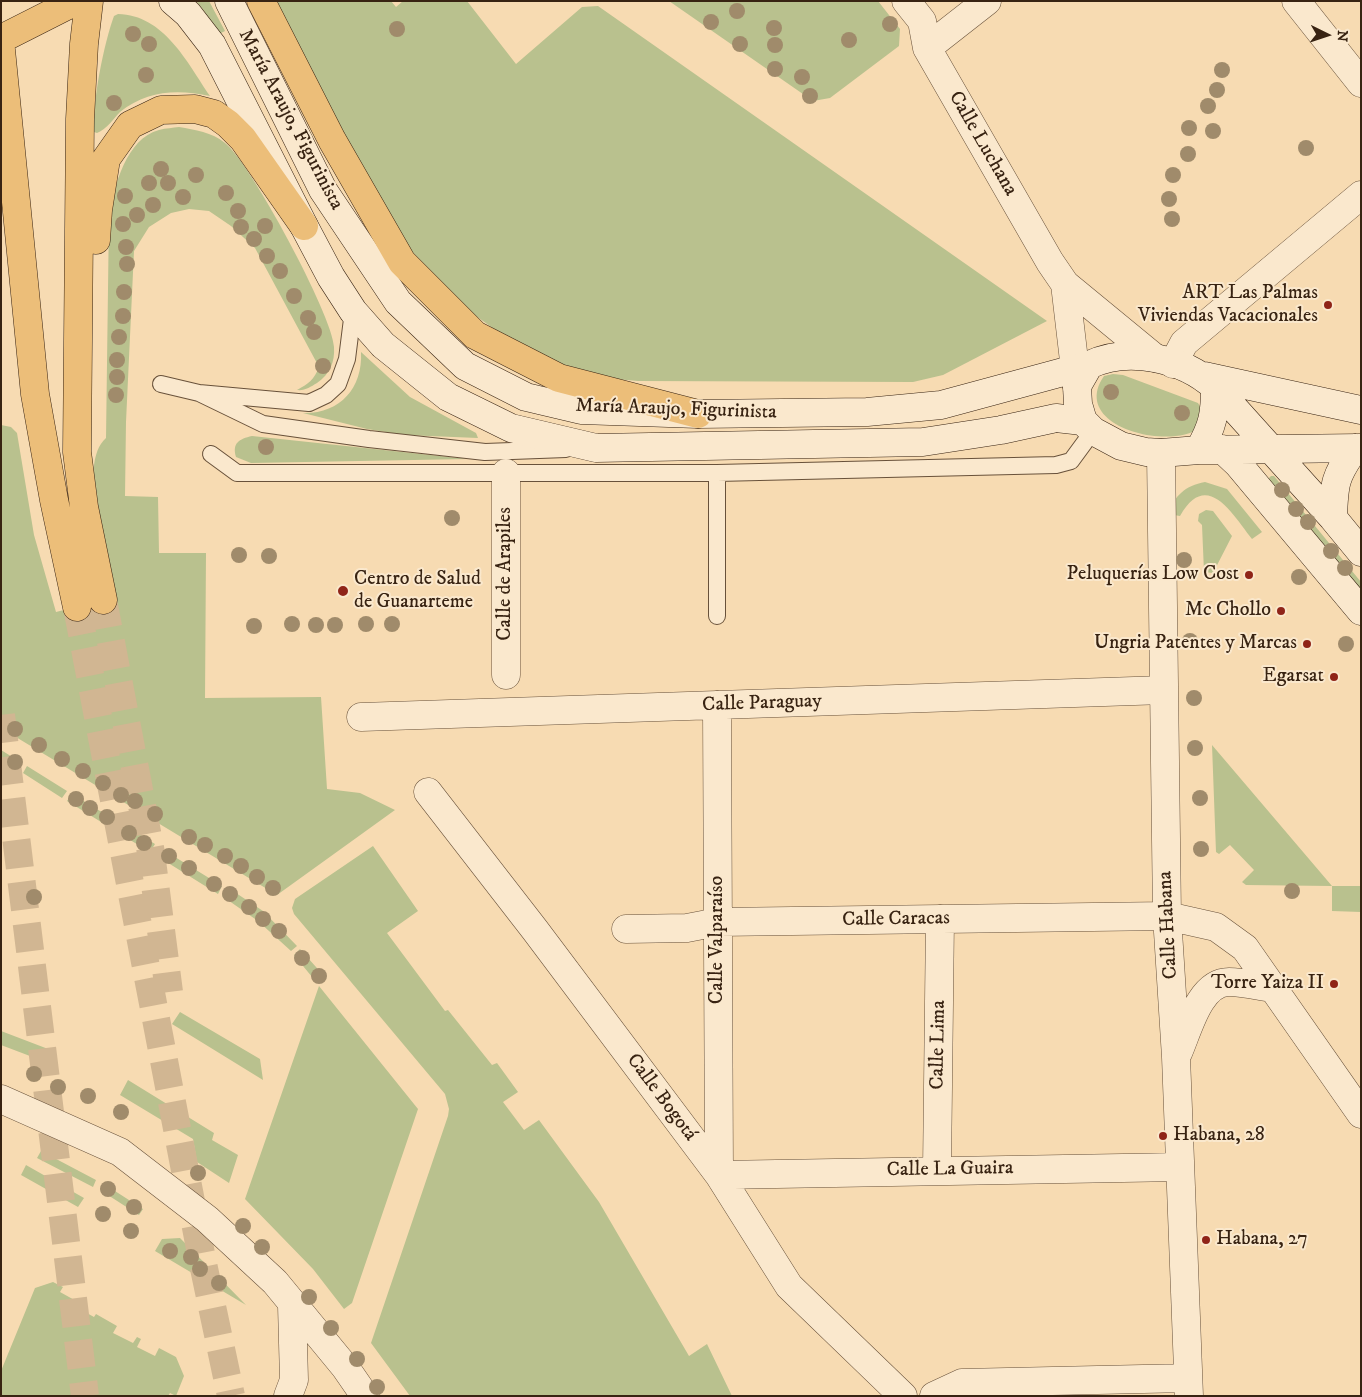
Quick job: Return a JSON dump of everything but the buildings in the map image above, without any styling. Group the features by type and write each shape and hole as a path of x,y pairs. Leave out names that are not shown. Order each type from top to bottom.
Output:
{"highway":[{"path":"1,39 52,10 76,1"},
{"path":"89,1 84,44 80,119 77,452 86,523 103,600"},
{"path":"261,1 332,140 402,262 476,335 559,378 698,414"},
{"path":"1,50 36,394 54,500 77,607"},
{"path":"79,380 93,299 98,210 106,159 130,125 161,110 195,109 214,114 228,124 243,139 304,226"}],"street":[{"name":"María Araujo, Figurinista","path":"173,1 188,14 212,45 331,277 353,311 383,345 448,397 511,428 596,448 923,442 1001,430 1056,418 1088,426"},
{"name":"María Araujo, Figurinista","path":"229,1 323,190 398,302 465,366 526,397 581,410 698,414 867,412 941,405 1080,373"},
{"name":"Calle Luchana","path":"906,1 922,21 928,48 1050,262 1065,284"},
{"path":"928,48 987,1"},
{"path":"1296,1 1361,83"},
{"path":"1164,361 1361,194"},
{"path":"1065,284 1164,361 1209,382 1237,385 1361,410"},
{"path":"1065,284 1088,426 1120,446 1146,452 1162,453 1210,449 1358,448"},
{"path":"1080,373 1104,358 1124,355 1164,361"},
{"path":"1209,382 1333,518 1361,552"},
{"path":"1209,382 1215,414 1210,432 1210,449"},
{"path":"1333,518 1334,485 1340,468 1358,448"},
{"path":"1210,449 1245,471 1361,611"},
{"name":"Calle Habana","path":"1162,453 1167,916 1176,1057 1189,1387"},
{"name":"Calle de Arapiles","path":"506,473 506,675"},
{"name":"Calle Paraguay","path":"360,717 1164,690"},
{"name":"Calle Valparaíso","path":"717,705 719,1175"},
{"name":"Calle Bogotá","path":"428,792 535,930 719,1175 789,1286 903,1396"},
{"name":"Calle Caracas","path":"626,929 687,928 718,922 1167,916 1216,928 1245,948 1271,988 1361,1114"},
{"name":"Calle Lima","path":"937,1170 940,919"},
{"path":"1176,1057 1199,1004 1212,986 1228,982 1271,988"},
{"path":"1,1099 120,1152 207,1219 275,1282 345,1368 365,1396"},
{"name":"Calle La Guaira","path":"719,1175 1180,1167"},
{"path":"288,1396 294,1380 292,1305"},
{"path":"934,1396 962,1383 1189,1387"}],"lane":[{"path":"161,384 199,393 309,403 326,395 338,384 347,359 353,311"},
{"name":"María Araujo, Figurinista","path":"199,393 262,424 369,440 485,452 596,448"},
{"path":"211,454 237,473 717,473 1056,466 1071,461 1088,426"},
{"path":"717,473 717,616"}],"green space":[{"path":"196,1 209,1 225,31 217,35 204,11"},
{"path":"272,1 391,1 396,7 403,1 467,1 516,64 582,7 598,6 1047,321 943,375 913,382 638,381 582,376 516,345 472,313 393,232"},
{"path":"669,1 878,1 900,29 899,46 830,98 813,101"},
{"path":"118,14 134,16 149,22 161,31 183,55 210,96 186,92 152,95 130,105 120,112 104,129 97,133 94,132 95,105 103,57 114,16"},
{"path":"179,127 215,136 225,143 237,156 270,208 306,274 330,330 334,347 334,358 331,367 322,379 303,390 297,390 310,381 319,367 255,248 231,226 209,211 189,209 171,213 149,227 134,251 126,422 125,496 158,497 159,553 206,553 205,698 321,697 327,789 360,793 395,810 277,895 1,728 1,425 11,427 17,433 34,535 56,612 115,597 96,514 94,491 94,469 97,451 106,438 109,214 119,177 130,153 138,143 148,135 159,130"},
{"path":"361,352 410,397 476,433 478,438 405,435 367,429 303,413 328,409 346,397 358,377 361,365"},
{"path":"1113,374 1123,375 1198,403 1202,410 1200,428 1185,434 1167,437 1146,435 1127,429 1111,420 1100,408 1097,394 1104,376"},
{"path":"252,436 468,459 251,463 236,457 235,448 240,440"},
{"path":"1274,476 1361,582 1361,593 1270,482 1269,478"},
{"path":"1205,482 1227,489 1262,532 1252,539 1228,509 1219,500 1210,496 1200,496 1190,502 1180,516 1168,514 1182,492 1192,486"},
{"path":"1206,510 1213,511 1232,536 1213,573 1204,572 1202,525 1198,521 1199,514"},
{"path":"1212,745 1332,886 1246,885 1242,882 1254,870 1230,845 1219,854 1216,852"},
{"path":"1,750 22,763 17,770 1,760"},
{"path":"27,766 67,791 62,798 23,773"},
{"path":"72,794 110,817 106,825 67,801"},
{"path":"117,821 155,844 150,852 112,829"},
{"path":"373,846 418,911 387,933 445,1011 448,1010 492,1065 497,1063 518,1092 503,1102 524,1130 539,1120 599,1202 689,1356 707,1344 732,1396 410,1396 371,1343 449,1109 445,1094 294,914 292,908 295,899"},
{"path":"162,849 222,886 218,894 157,856"},
{"path":"1332,886 1361,886 1361,912 1332,911"},
{"path":"227,887 263,911 297,946 291,951 258,921 222,896"},
{"path":"300,949 324,976 317,983 294,955"},
{"path":"319,986 418,1109 352,1303 344,1309 313,1269 245,1199"},
{"path":"180,1012 260,1059 263,1080 172,1024"},
{"path":"1,1031 56,1052 51,1064 1,1045"},
{"path":"128,1080 214,1133 212,1140 238,1155 229,1183 197,1162 193,1139 120,1095"},
{"path":"41,1151 96,1180 93,1187 37,1158"},
{"path":"26,1165 84,1198 78,1207 21,1175"},
{"path":"104,1184 143,1209 139,1215 100,1190"},
{"path":"180,1238 246,1305 155,1251 162,1239"},
{"path":"53,1282 63,1287 60,1292 78,1302 76,1307 94,1317 96,1314 117,1326 113,1333 133,1343 137,1337 141,1339 137,1347 155,1356 159,1348 176,1357 184,1376 176,1396 170,1393 168,1396 1,1396 1,1371 35,1288"}],"tunnel":[{"path":"103,600 151,853 169,992"},
{"path":"77,607 202,1259 231,1396"},
{"path":"1,715 85,1396"}],"place":[{"name":"ART Las Palmas Viviendas Vacacionales","path":"1328,305"},
{"name":"Peluquerías Low Cost","path":"1249,575"},
{"name":"Centro de Salud de Guanarteme","path":"343,591"},
{"name":"Mc Chollo","path":"1281,611"},
{"name":"Ungria Patentes y Marcas","path":"1307,644"},
{"name":"Egarsat","path":"1334,677"},
{"name":"Torre Yaiza II","path":"1334,984"},
{"name":"Habana, 28","path":"1163,1136"},
{"name":"Habana, 27","path":"1206,1240"}]}
